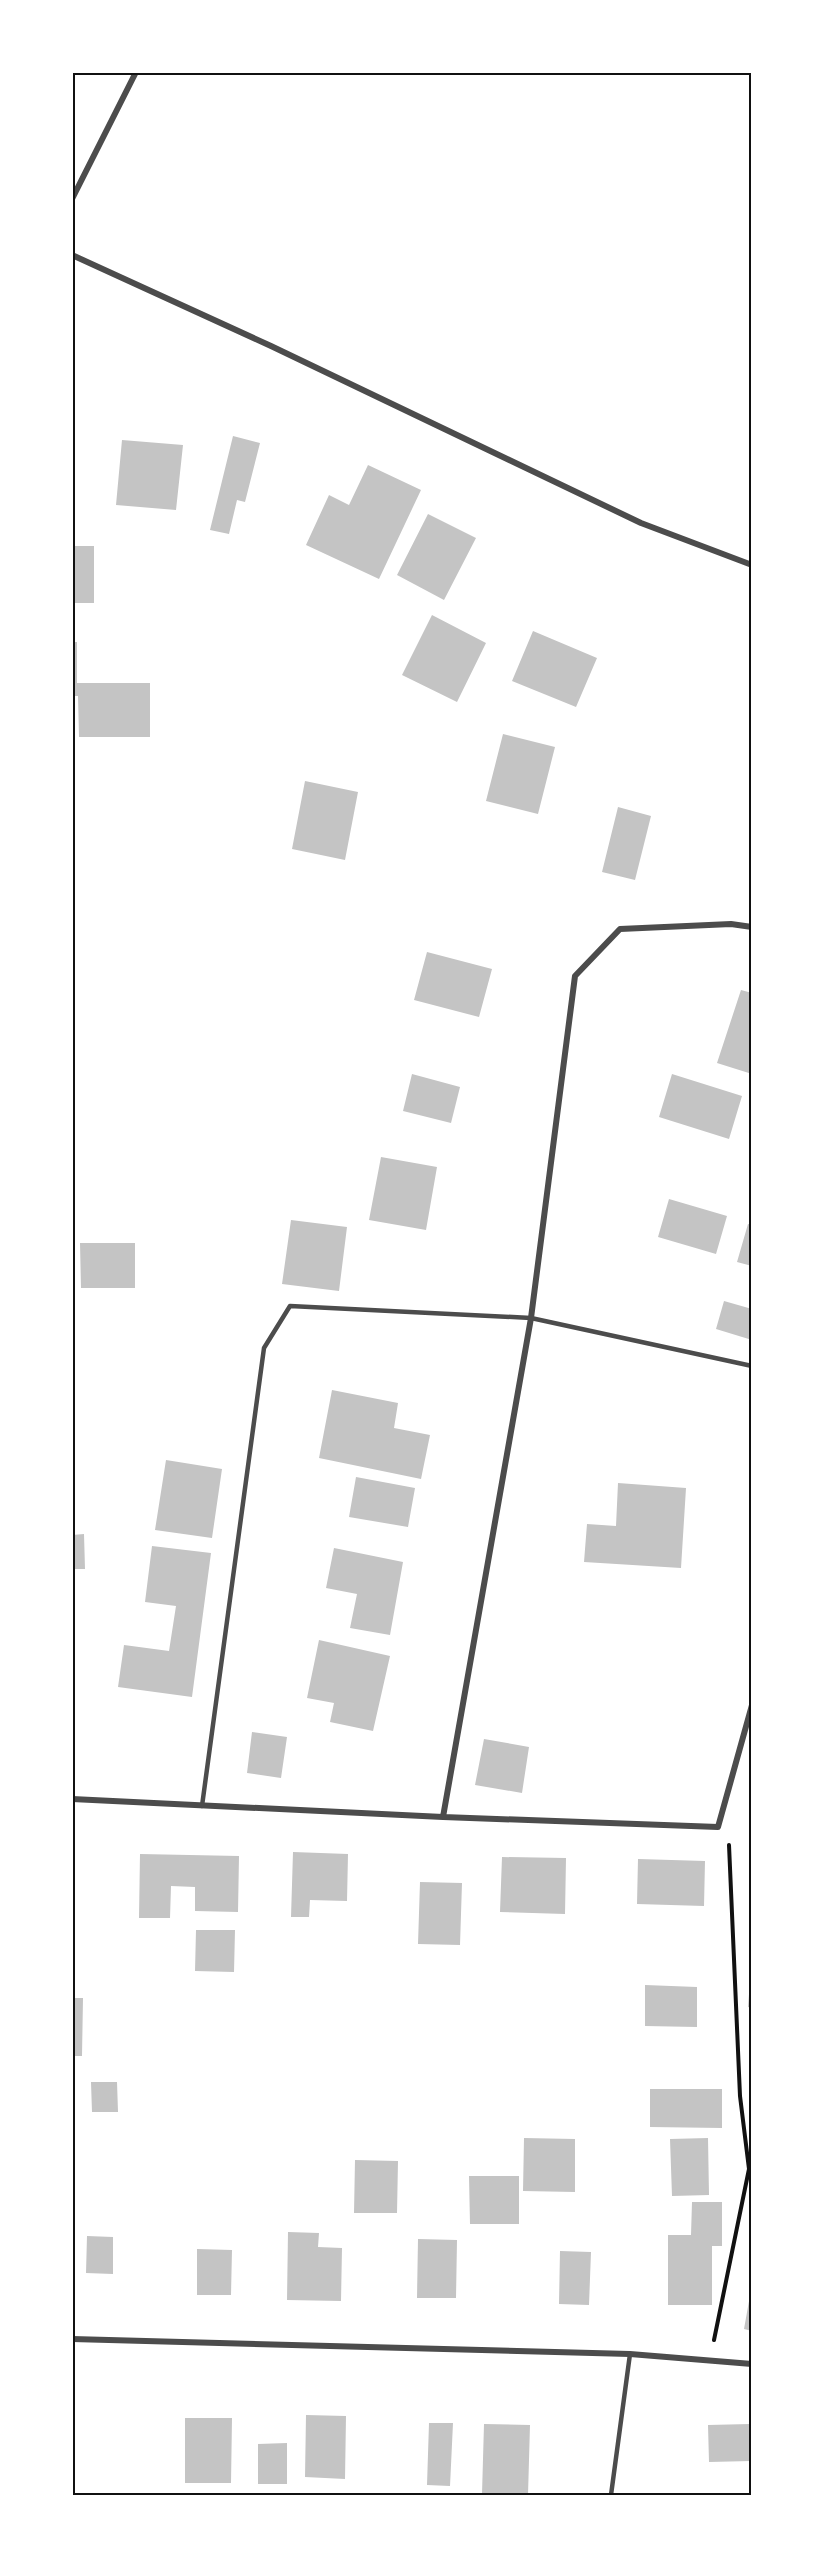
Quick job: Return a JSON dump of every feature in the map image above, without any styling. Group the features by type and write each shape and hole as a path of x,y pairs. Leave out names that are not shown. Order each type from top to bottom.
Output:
{"street":[{"path":"72,199 136,72"},
{"path":"72,255 271,346 641,523 752,565"},
{"path":"442,1817 531,1318 575,976 620,929 731,924 752,927"},
{"path":"72,1799 442,1817 718,1827 752,1705"},
{"path":"72,2339 630,2354 752,2364"}],"lane":[{"path":"202,1806 264,1348 290,1306 531,1318 752,1366"},
{"path":"611,2495 630,2354"}],"path":[{"path":"709,2361 749,2169 740,2096 730,1847 718,1827"}],"building":[{"path":"233,436 260,443 245,502 237,500 229,534 210,530"},
{"path":"122,440 183,445 176,510 116,505"},
{"path":"368,465 421,490 379,579 306,545 329,495 349,505"},
{"path":"428,514 476,538 444,600 397,575"},
{"path":"72,546 94,546 94,603 72,603"},
{"path":"432,615 486,643 457,702 402,675"},
{"path":"533,631 597,658 576,707 512,681"},
{"path":"72,642 77,642 77,683 150,683 150,737 79,737 78,696 72,696"},
{"path":"503,734 555,747 538,814 486,801"},
{"path":"305,781 358,792 345,860 292,849"},
{"path":"618,807 651,816 635,880 602,872"},
{"path":"427,952 492,969 479,1017 414,1000"},
{"path":"741,990 752,993 752,1074 717,1063"},
{"path":"412,1074 460,1087 451,1123 403,1111"},
{"path":"672,1074 742,1096 729,1139 659,1117"},
{"path":"381,1157 437,1167 426,1230 369,1220"},
{"path":"669,1199 727,1216 716,1254 658,1237"},
{"path":"291,1220 347,1227 339,1291 282,1284"},
{"path":"748,1224 752,1225 752,1266 737,1262"},
{"path":"80,1243 135,1243 135,1288 81,1288"},
{"path":"724,1301 752,1309 752,1340 716,1329"},
{"path":"332,1390 398,1403 394,1428 430,1435 421,1479 319,1458"},
{"path":"166,1460 222,1469 212,1538 155,1530"},
{"path":"356,1477 415,1488 408,1527 349,1517"},
{"path":"618,1483 686,1488 681,1568 584,1562 587,1524 616,1526"},
{"path":"84,1534 85,1569 72,1569 72,1535"},
{"path":"152,1546 211,1553 192,1697 118,1687 124,1645 169,1651 176,1606 145,1602"},
{"path":"334,1548 403,1562 390,1635 350,1628 357,1594 326,1588"},
{"path":"319,1640 390,1656 373,1731 330,1722 334,1703 307,1698"},
{"path":"252,1732 287,1737 281,1778 247,1773"},
{"path":"484,1739 529,1747 522,1793 475,1785"},
{"path":"293,1852 348,1854 347,1901 310,1900 309,1917 291,1917"},
{"path":"140,1854 239,1856 238,1912 195,1911 195,1887 171,1886 170,1918 139,1918"},
{"path":"502,1857 566,1858 565,1914 500,1912"},
{"path":"638,1859 705,1861 704,1906 637,1904"},
{"path":"420,1882 462,1883 460,1945 418,1944"},
{"path":"196,1930 235,1930 234,1972 195,1971"},
{"path":"750,1981 752,1982 752,2008 748,2007"},
{"path":"645,1985 697,1987 697,2027 645,2026"},
{"path":"72,1998 83,1998 82,2056 72,2056"},
{"path":"91,2082 117,2082 118,2112 92,2112"},
{"path":"650,2089 722,2089 722,2128 650,2127"},
{"path":"524,2138 575,2139 575,2192 523,2191"},
{"path":"708,2138 709,2195 672,2196 670,2139"},
{"path":"355,2160 398,2161 397,2213 354,2213"},
{"path":"469,2176 519,2176 519,2224 470,2224"},
{"path":"692,2202 722,2202 722,2246 712,2246 712,2305 668,2305 668,2235 691,2235"},
{"path":"288,2232 319,2233 318,2247 342,2248 341,2301 287,2300"},
{"path":"87,2236 113,2237 113,2274 86,2273"},
{"path":"418,2239 457,2240 456,2298 417,2298"},
{"path":"197,2249 232,2250 231,2295 197,2295"},
{"path":"560,2251 591,2252 589,2305 559,2304"},
{"path":"752,2290 752,2331 744,2329"},
{"path":"306,2415 346,2416 345,2479 305,2477"},
{"path":"185,2418 232,2418 231,2483 185,2483"},
{"path":"429,2423 453,2423 450,2486 427,2485"},
{"path":"484,2424 530,2425 528,2495 482,2494"},
{"path":"750,2424 751,2461 709,2462 708,2425"},
{"path":"287,2443 287,2484 258,2484 258,2444"}]}
